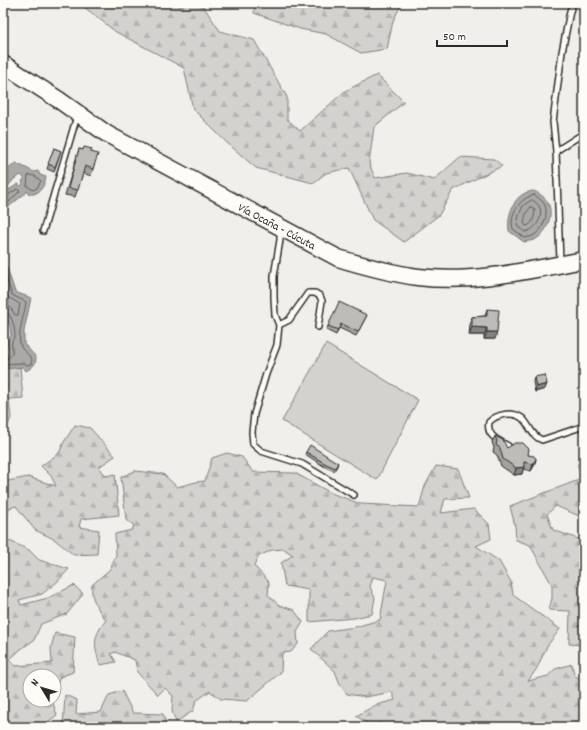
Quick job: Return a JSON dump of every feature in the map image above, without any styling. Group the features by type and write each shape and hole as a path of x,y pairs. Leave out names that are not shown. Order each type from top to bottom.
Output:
{"main road":[{"name":"Vía Ocaña - Cúcuta","path":"3,64 78,113 107,134 338,258 378,270 419,277 457,278 498,275 584,261"}],"lane":[{"path":"560,265 556,151 553,115 562,52 573,3"},
{"path":"43,231 78,113"},
{"path":"556,151 584,133"},
{"path":"279,227 280,240 274,276 275,315 279,325 277,345 266,374 254,414 252,432 253,444 261,451 302,464 354,495"},
{"path":"279,325 289,320 308,293 311,292 318,294 322,301 318,327"},
{"path":"508,446 491,435 488,431 489,422 494,417 505,414 522,418 534,435 542,440 584,426"}],"green space":[{"path":"79,3 201,3 220,31 254,40 287,97 287,119 300,131 345,91 377,75 404,102 374,127 369,163 375,178 407,173 434,180 460,157 494,159 502,166 453,190 439,215 404,242 373,220 349,168 326,173 313,183 256,168 225,141 193,109 184,68 116,32"},
{"path":"255,3 402,3 393,21 387,49 361,53 326,34 300,29 254,13"},
{"path":"326,344 418,400 377,480 282,421"},
{"path":"20,367 23,398 9,399 11,418 3,436 3,369"},
{"path":"75,425 90,428 115,456 99,467 106,476 115,474 119,515 81,519 79,527 99,530 97,554 74,555 54,539 35,530 16,506 9,508 6,522 3,523 3,482 28,477 56,486 51,476 41,466 59,453"},
{"path":"227,453 242,457 253,472 295,473 331,493 361,504 419,507 425,486 436,466 458,469 469,498 445,499 441,513 474,509 489,524 491,539 476,546 499,561 511,582 513,595 560,629 547,646 537,668 528,681 548,676 555,669 572,664 574,675 584,682 584,727 371,727 356,716 376,705 395,700 392,692 365,697 347,694 340,684 335,671 311,649 328,631 355,627 380,620 387,580 373,577 370,587 375,598 372,614 354,618 309,622 309,590 285,586 281,563 293,555 284,549 272,550 259,556 254,566 269,582 268,595 279,605 294,610 303,622 297,632 298,644 291,652 282,653 281,672 247,701 221,699 210,691 196,701 193,711 176,722 172,711 173,696 165,688 158,695 137,672 135,660 115,652 111,654 116,662 100,665 96,652 96,637 101,626 106,620 93,599 92,585 110,569 116,555 115,534 132,530 134,525 126,520 121,477 135,471 163,474 177,487 205,481 212,458"},
{"path":"584,478 584,518 556,506 547,514 553,530 584,541 583,645 569,644 570,611 549,610 552,598 552,585 530,545 516,540 515,526 510,506"},
{"path":"3,538 29,550 39,560 69,569 57,582 42,594 19,600 21,605 48,598 74,585 83,594 67,614 41,624 34,640 9,660 16,666 52,663 51,648 55,633 75,637 73,672 62,676 62,668 22,668 22,708 55,708 57,715 41,727 3,727"},
{"path":"122,691 133,713 163,714 167,727 63,727 65,695 77,700 76,714 101,712 109,695"}],"water":[{"path":"16,163 34,172 38,171 40,175 46,177 44,184 38,192 35,194 28,194 28,191 3,210 3,173","holes":["21,175 24,178 21,186 18,184 7,191 5,190 14,179"]},
{"path":"534,191 547,201 550,207 550,218 546,228 540,236 536,239 524,242 509,231 511,209 520,196"},
{"path":"3,256 15,292 31,298 24,331 24,344 36,357 36,360 34,366 26,371 23,367 5,369 3,364 4,356 9,353 7,340 11,336 10,326 3,311"}],"building":[{"path":"84,147 92,149 91,152 98,154 93,169 85,166 78,190 68,188 79,149 83,150"},
{"path":"54,148 61,151 55,167 48,164"},
{"path":"339,302 367,315 358,332 341,324 338,330 328,326"},
{"path":"487,309 499,310 497,332 487,332 487,328 472,327 472,317 487,316"},
{"path":"545,375 547,384 536,387 534,377"},
{"path":"495,436 503,440 507,448 515,443 523,443 529,449 528,455 534,456 536,459 533,464 524,462 524,467 516,468 503,459 500,448 496,445 497,441"},
{"path":"310,445 338,463 335,468 306,452"},
{"path":"584,459 584,471 583,472 580,460"}]}
